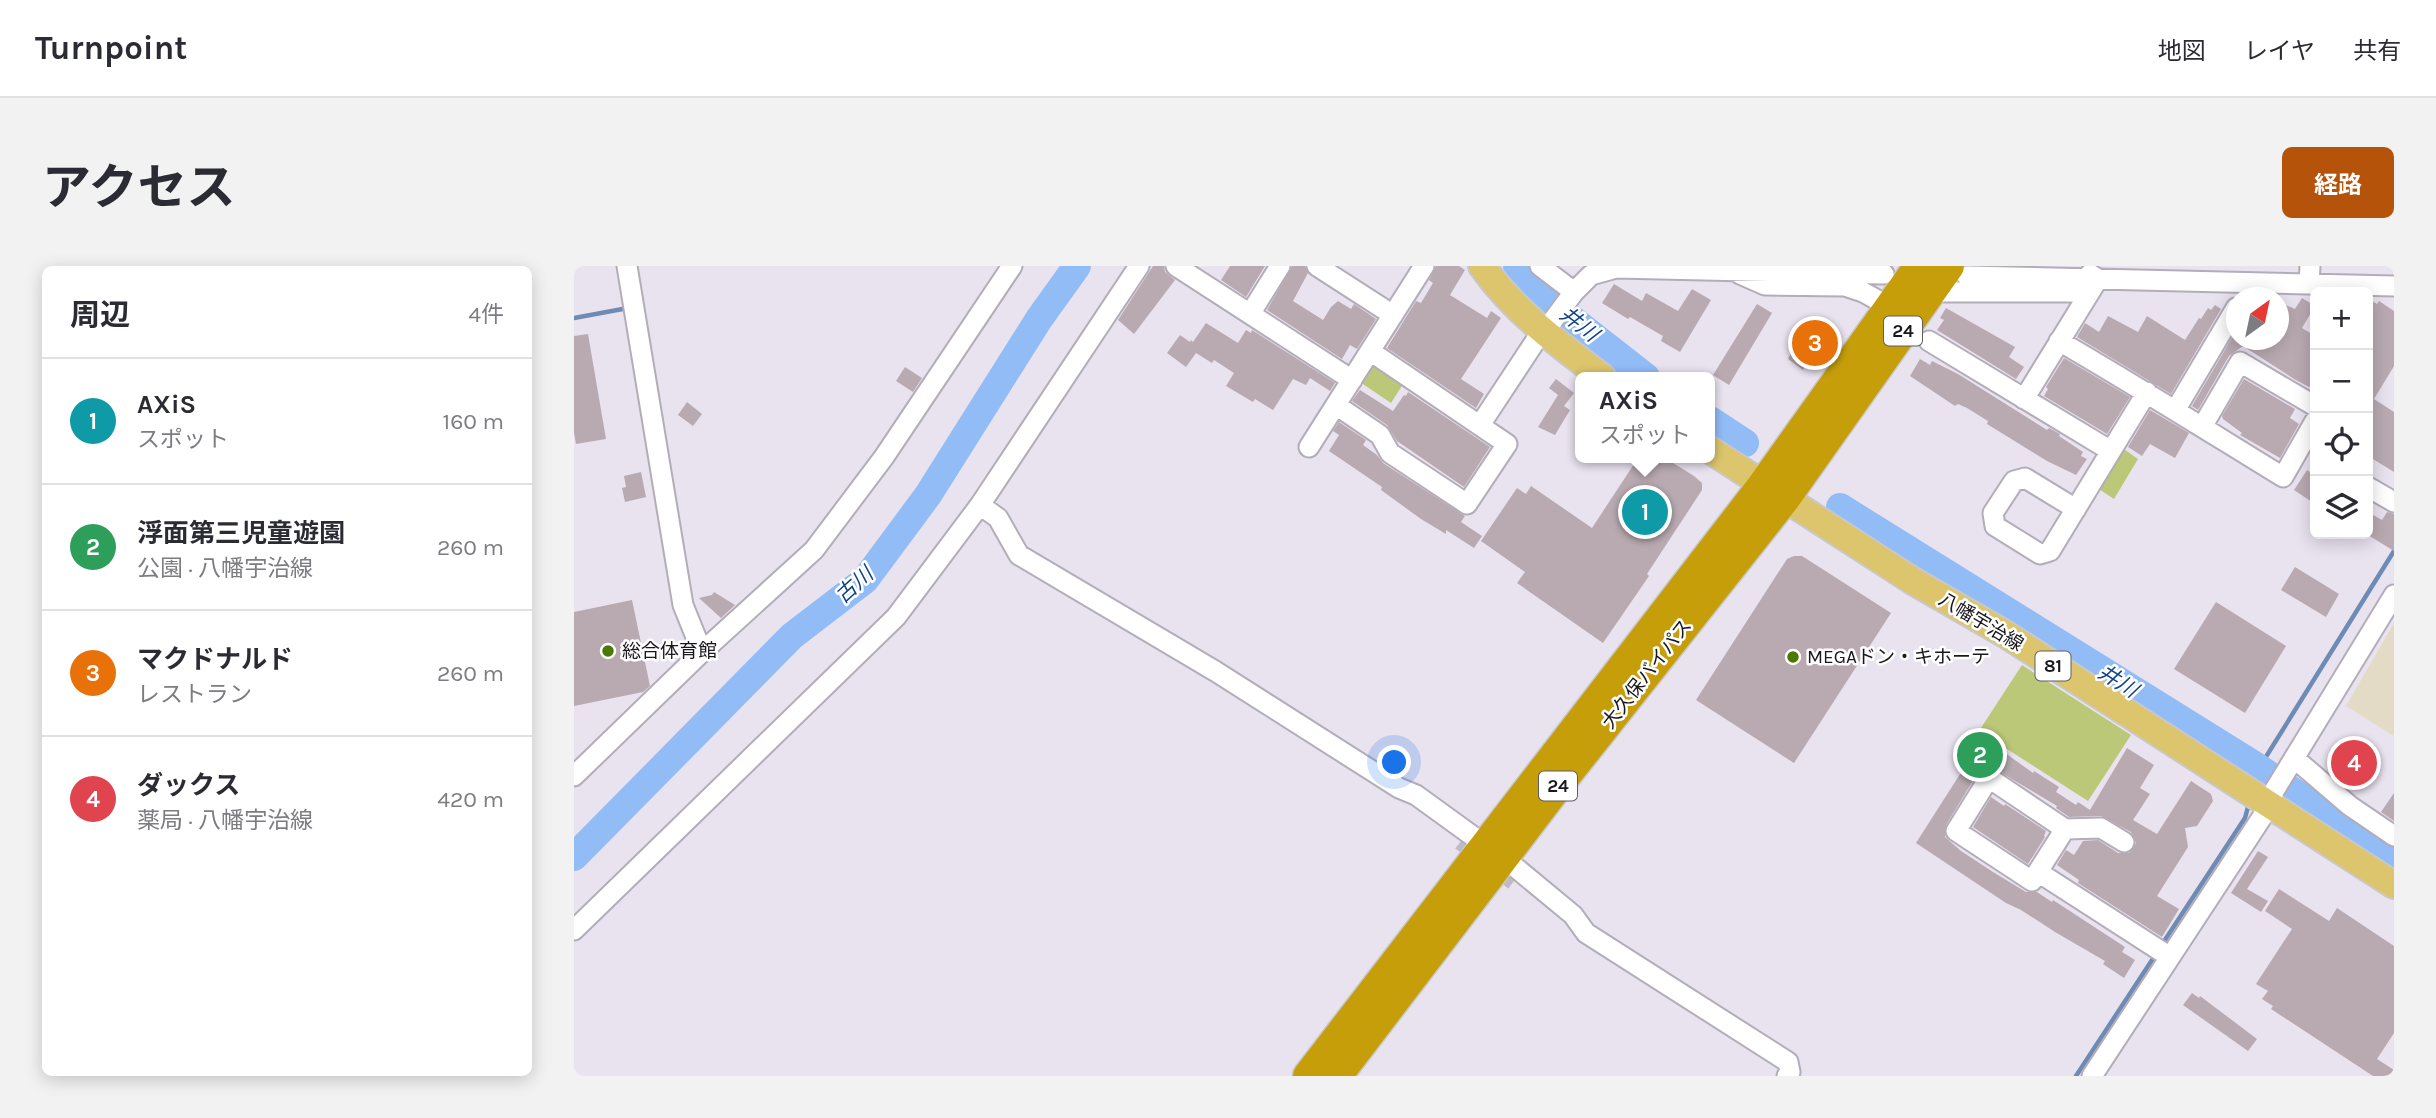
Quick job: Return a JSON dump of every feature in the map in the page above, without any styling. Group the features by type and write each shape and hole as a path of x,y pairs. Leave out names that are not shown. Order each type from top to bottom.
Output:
{"highway":[{"name":"大久保バイパス","path":"1773,493 1890,307 1925,279 1958,271"},
{"name":"大久保バイパス","path":"1308,1076 1491,857 1773,493 1925,279"},
{"name":"大久保バイパス","path":"1337,1076 1491,857"}],"main road":[{"path":"1482,266 1510,301 1547,327 1596,372"},
{"name":"八幡宇治線","path":"1715,453 1913,581 2272,798 2394,885"}],"street":[{"path":"627,266 683,605 702,652"},
{"path":"574,776 702,652 814,550 846,511 884,457 1012,266"},
{"path":"574,930 895,617 980,505 1139,266"},
{"path":"1176,266 1352,380"},
{"path":"1250,314 1280,266"},
{"path":"1317,266 1392,315"},
{"path":"1309,447 1424,266"},
{"path":"1540,266 1574,292"},
{"path":"2052,266 2081,268 2094,286"},
{"path":"1480,425 1547,327 1591,275 1616,268 1739,268 1884,274"},
{"path":"1739,268 1765,285 1845,286 1863,292 1890,307"},
{"path":"1958,271 2094,286"},
{"path":"2259,287 2309,275 2348,287"},
{"path":"1925,279 2226,289"},
{"path":"2024,399 2094,286"},
{"path":"2373,288 2394,286"},
{"path":"2176,409 2226,325"},
{"path":"1929,341 2111,451"},
{"path":"2059,341 2176,409 2283,477 2308,451"},
{"path":"1336,405 1380,435 1391,453 1466,504 1507,444 1370,351"},
{"path":"2202,427 2241,362 2310,403"},
{"path":"2076,509 2147,392"},
{"path":"2373,490 2394,502"},
{"path":"980,505 998,517 1019,555 1215,671 1399,788 1416,796 1491,857 1573,915 1586,933 1788,1062 1790,1072 1787,1076"},
{"path":"2092,1076 2159,950 2272,798 2394,595"},
{"path":"2292,762 2394,836"},
{"path":"2065,829 2032,881 1956,831 1989,778 2065,829 2101,828 2124,842"},
{"path":"2038,872 2159,950"}],"shaded area":[{"path":"2394,623 2394,736 2346,706"}],"green space":[{"path":"1371,358 1405,381 1391,403 1357,380"},
{"path":"2121,447 2138,459 2114,499 2096,487"},
{"path":"2022,665 2131,735 2088,801 1979,731"},
{"path":"1979,736 1997,748 1980,773 1962,761"}],"building":[{"path":"1153,266 1164,266 1165,272 1175,280 1134,334 1118,320"},
{"path":"1230,266 1265,266 1246,297 1221,280"},
{"path":"1292,266 1305,266 1308,273 1293,301 1323,320 1338,301 1351,309 1354,304 1376,319 1357,349 1350,345 1342,359 1267,310"},
{"path":"1436,266 1459,266 1465,270 1450,295 1487,318 1491,311 1501,318 1461,379 1484,394 1476,408 1387,348 1416,301 1421,303 1433,283 1429,280"},
{"path":"1614,284 1642,301 1646,293 1678,311 1692,289 1711,300 1680,352 1661,341 1663,336 1602,303"},
{"path":"2302,298 2310,303 2310,314 2302,328 2310,333 2309,387 2249,350 2289,350 2289,307 2295,309"},
{"path":"2379,301 2394,311 2394,366 2374,399 2394,412 2394,472 2373,459 2373,302 2377,304"},
{"path":"1757,304 1772,313 1729,385 1715,376 1715,372"},
{"path":"2215,305 2221,309 2171,394 2077,337 2085,323 2099,332 2108,316 2138,332 2147,316 2185,340 2199,318"},
{"path":"1946,308 2015,347 2009,357 2024,367 2016,379 1937,330 1944,320 1940,318"},
{"path":"1816,319 1840,336 1817,369 1808,363 1803,370 1788,359 1801,334 1804,336"},
{"path":"1206,323 1238,343 1246,330 1251,333 1252,330 1335,383 1330,391 1310,378 1306,385 1293,379 1273,410 1255,399 1253,402 1226,386 1234,373 1214,360 1212,363 1196,353 1186,367 1167,353 1180,335 1193,342"},
{"path":"588,334 606,439 576,444 574,336"},
{"path":"2226,348 2237,350 2229,356 2198,410 2192,406"},
{"path":"2064,358 2130,397 2107,434 2044,396 2048,389 2046,387"},
{"path":"1920,359 1930,365 1932,361 1958,374 2047,430 2049,428 2060,434 2059,436 2083,452 2081,456 2087,459 2076,475 2047,461 1987,424 1988,421 1967,408 1958,404 1955,406 1910,376"},
{"path":"905,367 922,378 913,392 896,381"},
{"path":"1556,379 1574,393 1564,406 1570,410 1555,435 1538,427 1558,395 1549,388"},
{"path":"2244,379 2295,409 2290,418 2299,424 2280,458 2240,435 2242,433 2223,419 2222,416"},
{"path":"1360,390 1393,411 1408,392 1490,447 1464,487 1397,441 1387,425 1352,401"},
{"path":"687,402 702,414 693,426 678,415"},
{"path":"2150,410 2189,433 2175,458 2150,444 2142,456 2128,447"},
{"path":"1339,422 1366,440 1363,445 1383,463 1465,516 1461,522 1482,536 1474,548 1446,530 1446,534 1421,519 1381,490 1382,487 1329,451 1339,435 1333,431"},
{"path":"1635,463 1673,463 1702,483 1702,490 1647,574 1649,576 1603,643 1517,583 1525,572 1481,541 1517,488 1526,494 1531,486 1592,528"},
{"path":"2307,470 2310,472 2310,501 2294,490"},
{"path":"641,472 646,497 625,502 622,488 626,487 624,476"},
{"path":"2387,512 2394,514 2394,551 2373,538 2373,515 2382,520"},
{"name":"MEGAドン・キホーテ","path":"1802,556 1891,613 1794,763 1696,700 1787,559"},
{"path":"2295,567 2339,594 2326,617 2281,590"},
{"path":"714,592 735,605 721,618 699,598"},
{"name":"総合体育館","path":"632,600 650,686 643,692 574,706 574,612"},
{"path":"2216,602 2286,646 2245,713 2174,669"},
{"path":"2127,748 2154,765 2140,788 2150,794 2133,820 2157,834 2191,781 2211,794 2213,801 2197,826 2185,828 2188,847 2157,896 2179,909 2162,937 2078,883 2079,880 2057,865 2066,850 2074,855 2083,841 2098,840 2118,853 2129,853 2136,843 2131,832 2101,816 2069,817 2056,808 2057,806 1990,766 2001,750 2033,773 2034,771 2059,787 2056,792 2076,805 2078,802 2090,810"},
{"path":"1962,771 1974,779 1946,825 1945,837 1993,872 2026,892 2037,892 2052,902 2053,900 2125,947 2122,952 2135,960 2124,978 2103,964 2105,961 2006,903 1916,843"},
{"path":"2394,793 2394,821 2381,812"},
{"path":"1991,797 2046,831 2028,864 1973,827"},
{"path":"2258,851 2268,857 2247,889 2268,901 2261,912 2231,893"},
{"path":"2279,889 2329,921 2337,908 2394,946 2394,1033 2377,1059 2394,1070 2394,1076 2373,1076 2271,1009 2273,1006 2262,999 2268,991 2256,984 2292,929 2265,911"},
{"path":"2192,993 2199,998 2200,996 2257,1039 2248,1051 2183,1005"}],"waterway":[{"name":"古川","path":"574,857 792,636 865,580 928,495 1039,319 1077,266"},
{"name":"井川","path":"1517,266 1545,298 1640,372"},
{"path":"574,318 628,308"},
{"name":"井川","path":"1715,423 1745,443"},
{"name":"井川","path":"1840,507 2259,768 2394,860"},
{"path":"2255,780 2259,768 2394,551"},
{"path":"2161,946 2245,818 2248,807"},
{"path":"2076,1076 2156,954"}],"tunnel":[{"path":"1461,841 1514,881"}],"place":[{"name":"マクドナルド","path":"1815,343"},
{"name":"AXiS","path":"1645,512"},
{"name":"総合体育館","path":"608,651"},
{"name":"MEGAドン・キホーテ","path":"1793,657"},
{"name":"浮面第三児童遊園","path":"1980,755"},
{"name":"ダックス","path":"2354,763"}]}
